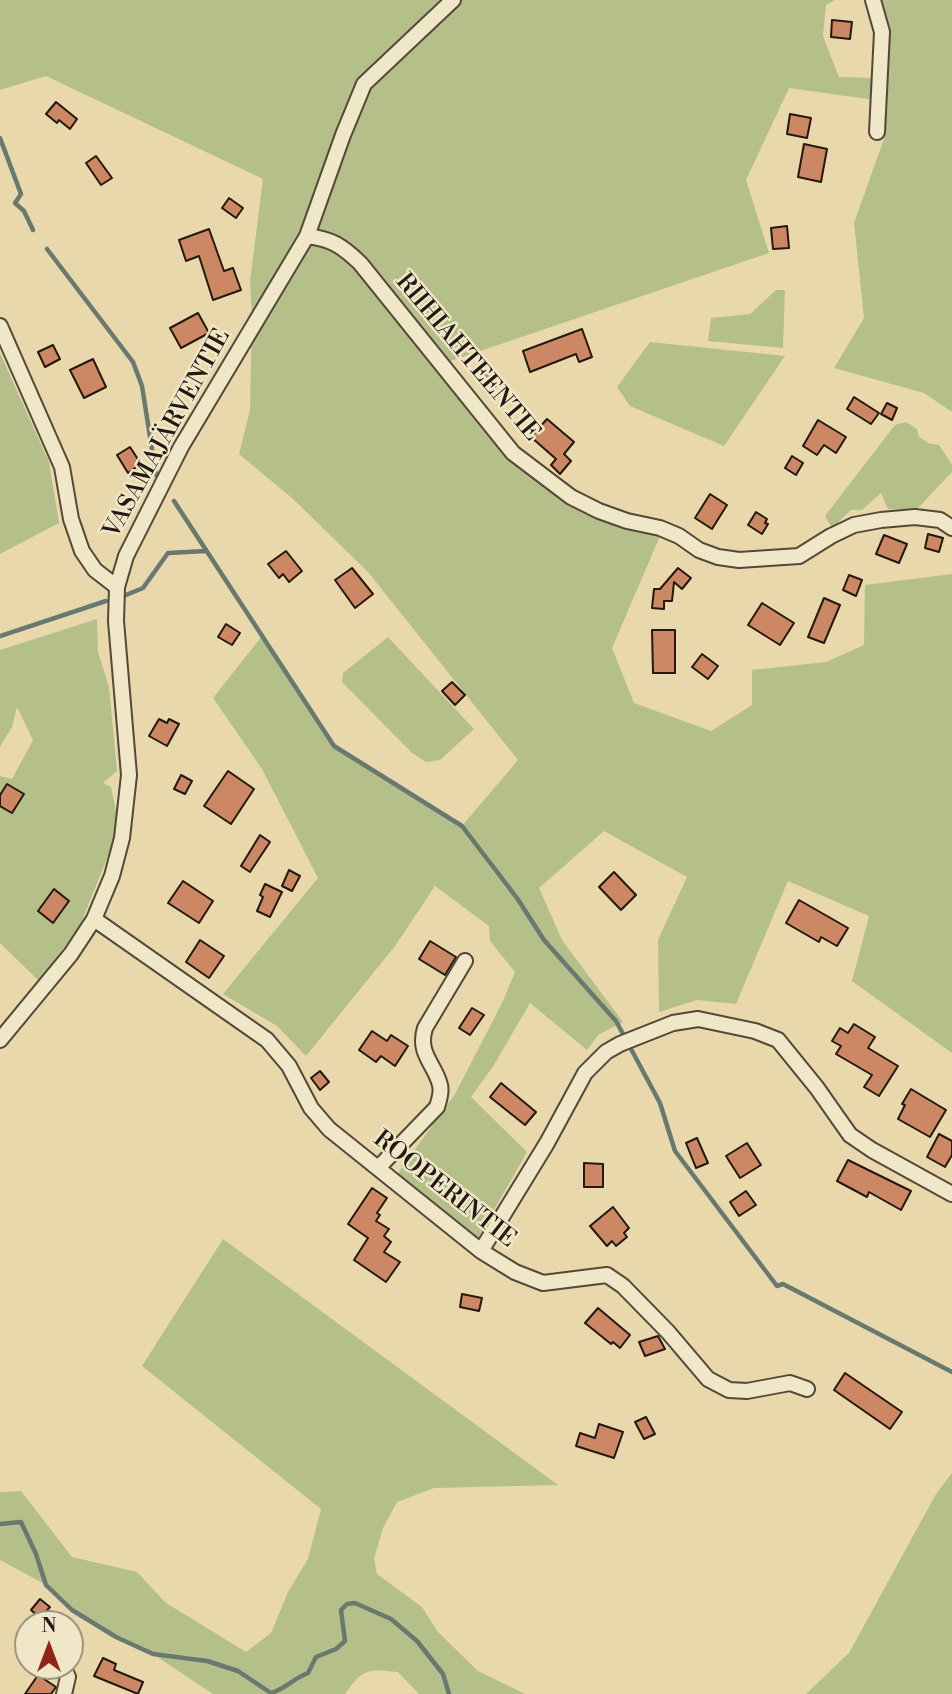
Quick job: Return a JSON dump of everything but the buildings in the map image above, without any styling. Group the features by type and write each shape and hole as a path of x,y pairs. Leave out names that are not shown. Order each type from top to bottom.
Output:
{"street":[{"name":"VASAMAJÄRVENTIE","path":"0,1040 71,954 94,919 112,876 122,838 129,775 118,653 117,587 126,556 181,447 307,236 364,84 453,0"},
{"path":"873,0 882,32 877,132"},
{"name":"RIIHIAHTEENTIE","path":"307,236 326,239 344,248 360,263 513,453 571,497 599,511 628,521 660,527 699,550 738,560 799,556 854,525 881,520 915,517 940,520 952,528"},
{"path":"0,327 62,467 71,519 82,551 95,570 117,587"},
{"name":"ROOPERINTIE","path":"94,919 267,1040 289,1066 311,1108 329,1129 481,1251 515,1272 544,1283 607,1275 623,1286 668,1332 708,1379 729,1390 747,1391 790,1383 807,1389"},
{"path":"378,1168 437,1107 440,1084 430,1067 422,1037 465,961"},
{"path":"481,1251 547,1143 585,1073 607,1052 627,1041 673,1023 698,1019 755,1031 778,1040 850,1135 952,1194"}],"green space":[{"path":"0,0 835,0 826,5 823,36 839,77 875,78 875,100 789,88 746,180 769,253 433,367 507,458 565,504 597,518 660,536 612,648 634,703 711,731 752,705 752,670 826,662 864,645 865,585 952,574 952,1053 852,981 869,916 788,881 736,1004 697,1000 659,1012 658,940 687,877 604,831 539,888 562,940 623,1022 598,1035 587,1050 530,1003 494,1065 471,1097 527,1152 478,1238 396,1176 455,1094 515,972 490,941 489,926 435,886 395,946 306,1056 277,1026 223,994 318,878 262,769 213,698 262,636 334,746 462,826 518,760 368,572 292,498 239,454 250,410 250,281 263,179 46,76 0,90"},
{"path":"880,0 952,0 952,412 924,393 834,368 864,318 854,223 885,136 888,21"},
{"path":"776,290 785,290 783,348 708,341 711,318 750,314"},
{"path":"650,342 785,356 724,446 630,406 617,387"},
{"path":"0,353 49,462 59,523 0,554"},
{"path":"906,422 917,429 919,437 928,443 939,445 952,465 952,472 916,510 888,509 881,493 862,510 851,510 832,528 825,516 895,425"},
{"path":"97,619 98,652 109,687 117,771 103,783 111,787 117,816 114,841 81,923 40,982 0,943 0,776 12,779 33,740 17,707 12,727 0,747 0,650"},
{"path":"388,637 474,729 440,760 426,762 411,752 342,682 343,673"},
{"path":"223,1239 558,1485 434,1488 397,1502 383,1528 374,1559 377,1574 422,1607 438,1632 478,1671 525,1694 419,1694 398,1672 373,1671 357,1679 345,1694 213,1694 153,1654 116,1637 84,1617 84,1610 72,1610 46,1585 0,1560 0,1492 21,1491 72,1557 137,1572 166,1603 246,1652 271,1633 288,1592 308,1559 321,1509 142,1366"},
{"path":"952,1473 952,1694 806,1694 849,1653 936,1494"}],"waterway":[{"path":"0,138 21,194 15,203 24,211 33,230"},
{"path":"47,249 133,362 142,386 156,475"},
{"path":"174,501 334,746 462,826 517,898 544,940 616,1021 660,1103 675,1151 777,1286 783,1284 952,1372"},
{"path":"126,595 143,588 168,553 206,551"},
{"path":"0,636 106,601"},
{"path":"0,1524 21,1522 36,1554 46,1585 72,1610 116,1637 153,1654 207,1661 238,1671 271,1693 308,1673 316,1657 336,1649 345,1641 341,1610 347,1604 355,1603 391,1619 417,1641 443,1674 449,1694"}]}
